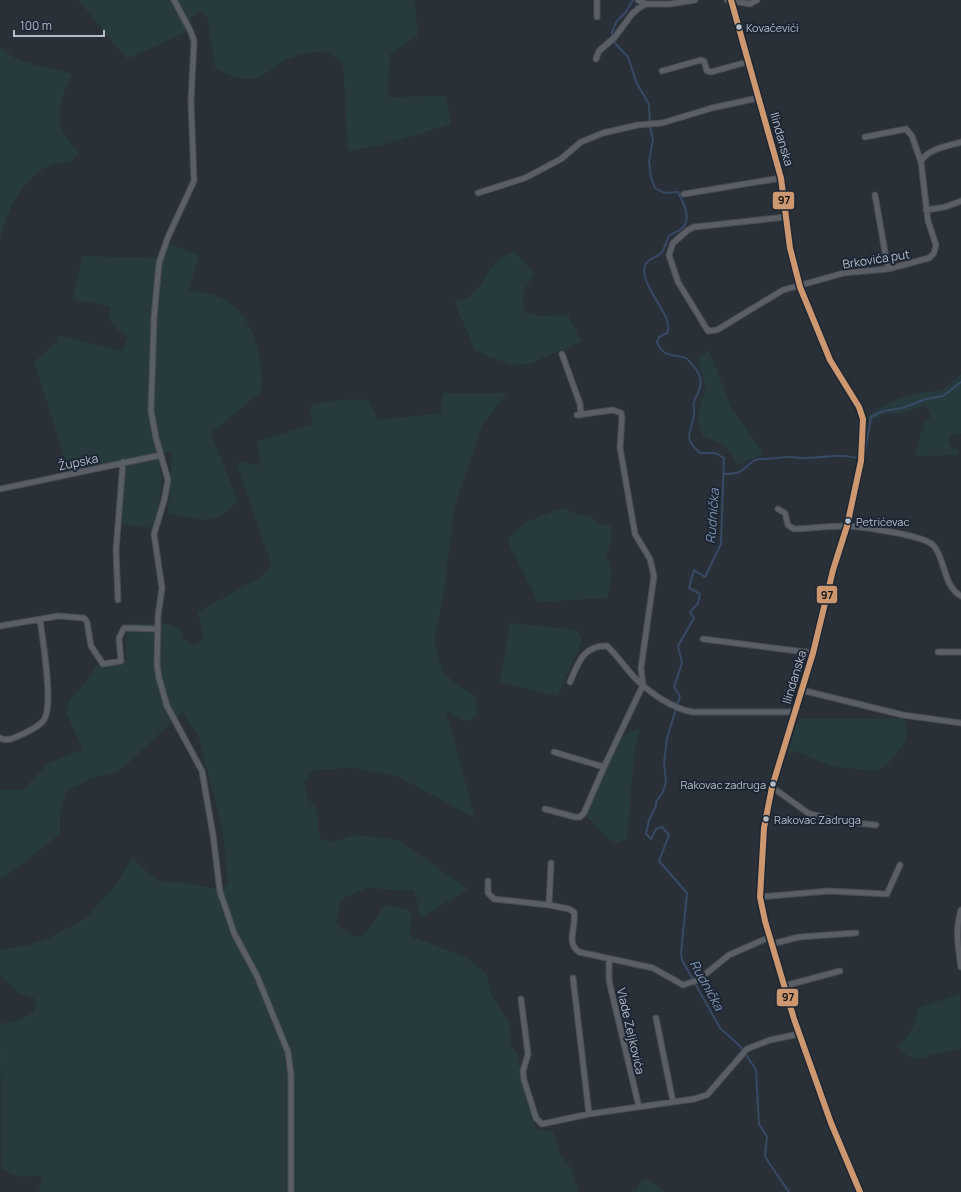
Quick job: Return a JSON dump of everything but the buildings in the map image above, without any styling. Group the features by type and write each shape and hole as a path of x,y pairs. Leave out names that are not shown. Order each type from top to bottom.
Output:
{"street":[{"path":"174,0 190,30 194,41 191,101 194,181 168,237 160,263 154,318 151,386 152,412 168,480 164,501 154,534 162,588 158,629 159,678 168,706 202,771 213,835 220,892 226,910 234,933 257,976 288,1052 291,1075 291,1192"},
{"path":"597,0 597,17"},
{"path":"638,0 646,4 670,4 694,0"},
{"path":"729,0 750,4 757,0"},
{"name":"Ilindanska","path":"729,0 781,178 790,248 800,287 830,360 862,413 864,426 861,461 847,526 833,570 813,653 772,787 764,828 760,898 799,1034 831,1122 860,1192"},
{"path":"596,59 599,52 615,38 632,14 646,4"},
{"path":"662,71 701,60 704,61 707,71 711,72 747,62"},
{"path":"478,194 525,178 561,159 589,138 630,126 662,123 717,106 758,98"},
{"name":"Brkovića put","path":"786,217 694,227 688,230 673,244 669,255 683,291 690,300 705,329 711,332 723,327 779,292 844,273 888,269 926,260 934,253 936,245 926,210 921,162 912,136 906,130 865,137"},
{"path":"921,162 924,156 961,142"},
{"path":"684,194 781,178"},
{"path":"875,196 888,269"},
{"path":"926,210 945,207 961,201"},
{"path":"545,808 575,817 580,817 584,813 643,685 642,668 654,576 650,559 635,534 620,448 622,417 618,410 579,415 580,404 562,354"},
{"name":"Župska","path":"0,489 161,455"},
{"path":"118,600 116,550 123,462"},
{"path":"778,509 786,515 788,525 794,528 847,526 904,534 929,542 937,550 953,590 961,596"},
{"path":"0,626 58,616 84,618 87,622 91,646 103,664 121,661 119,638 124,628 158,629"},
{"path":"0,738 8,740 17,736 38,726 45,717 47,708 47,683 40,620"},
{"path":"703,639 813,653"},
{"path":"570,682 580,661 589,650 597,646 607,646 643,685 673,707 681,710 693,712 794,712"},
{"path":"938,652 961,652"},
{"path":"801,690 903,715 961,723"},
{"path":"554,752 604,767"},
{"path":"772,787 808,813 836,821 876,825"},
{"path":"549,905 551,863"},
{"path":"760,898 829,890 887,894 900,865"},
{"path":"488,881 488,893 494,899 569,908 574,912 575,918 571,943 573,948 579,952 608,960 653,968 682,986 698,980 729,954 770,937"},
{"path":"961,910 957,922 961,967"},
{"path":"772,944 806,936 856,933"},
{"name":"Vlade Zeljkovića","path":"608,960 609,981 639,1107"},
{"path":"784,986 840,971"},
{"path":"573,978 589,1114"},
{"path":"521,999 528,1054 524,1075 536,1118 542,1124 589,1114 694,1099 707,1095 747,1049 770,1040 799,1034"},
{"path":"656,1018 673,1102"}],"green space":[{"path":"78,0 415,0 418,35 390,54 387,97 446,96 451,124 386,144 348,151 343,63 332,55 324,52 303,54 282,62 266,74 257,78 243,79 235,77 215,68 207,17 202,11 198,12 192,17 188,22 184,33 127,59"},
{"path":"0,48 20,61 72,74 66,86 60,107 59,120 64,134 79,153 70,163 57,163 44,168 33,177 14,202 7,216 0,242"},
{"path":"168,243 199,255 189,290 217,296 236,308 251,328 259,353 261,366 261,392 211,433 238,502 220,517 201,520 168,513 172,451 69,471 34,362 55,343 59,335 122,351 128,336 119,331 113,325 109,317 110,307 73,299 82,256 161,258"},
{"path":"514,252 535,274 524,292 523,301 525,313 540,316 568,315 581,341 530,364 510,365 475,350 454,301 471,295 482,283 492,266 497,261"},
{"path":"709,350 731,407 764,454 737,465 731,452 725,445 704,437 700,429 698,416 705,386 698,358"},
{"path":"961,374 961,433 951,435 948,442 951,447 958,449 957,455 915,456 920,432 924,430 924,423 930,418 931,413 925,405 903,413 887,414 869,421 867,417 884,406 902,398 931,391 941,391"},
{"path":"443,393 507,393 482,426 454,508 445,586 434,641 443,672 459,686 476,696 477,716 465,722 446,711 475,818 397,776 353,768 313,770 304,783 307,797 315,807 318,816 318,830 322,840 337,841 354,835 398,840 468,889 421,918 414,891 366,888 341,900 336,924 346,932 357,937 365,934 386,904 411,911 410,936 465,957 486,973 492,996 509,1023 511,1044 517,1054 535,1128 553,1132 560,1154 571,1168 579,1192 38,1192 41,1184 41,1176 19,1177 1,1168 0,1024 31,1014 36,1004 34,998 19,993 0,975 0,950 29,945 47,939 85,919 115,886 132,858 159,882 185,883 222,890 228,883 222,826 198,735 182,712 131,761 118,771 92,778 66,792 60,812 60,834 8,875 0,878 0,790 23,790 47,764 83,749 66,713 69,701 91,676 95,666 126,662 127,623 169,624 181,629 184,639 192,645 199,643 204,635 197,612 258,579 272,566 236,462 261,465 257,441 312,425 310,406 335,400 368,399 378,420 441,413"},
{"path":"158,458 161,485 153,528 120,524 125,464"},
{"path":"564,508 576,514 590,517 600,524 611,526 611,541 606,557 609,562 611,572 611,582 607,598 538,602 508,542 524,524 539,516"},
{"path":"510,623 578,630 582,641 558,696 500,682"},
{"path":"904,718 907,735 903,746 887,765 877,771 833,767 799,752 788,754 798,719"},
{"path":"640,728 635,747 627,838 617,843 610,840 584,813 616,740"},
{"path":"960,994 961,1048 916,1059 906,1055 898,1046 912,1030 916,1020 918,1008"},
{"path":"646,1179 665,1192 635,1192 640,1183"}],"waterway":[{"name":"Rudnička","path":"633,0 625,13 616,22 612,33 613,41 628,57 637,84 649,104 650,127 653,139 649,161 651,178 655,188 664,193 678,192 687,215 685,224 682,228 669,236 662,252 658,256 648,261 645,265 644,273 647,282 662,310 668,326 667,333 659,337 657,342 659,347 665,353 686,358 696,369 700,377 701,385 694,402 693,421 689,435 691,443 700,453 715,453 724,458 721,544 705,577 694,570 689,588 700,594 698,603 690,612 694,618 678,646 682,663 674,687 680,696 667,738 664,763 666,782 663,792 656,802 656,806 649,820 646,834 651,839 656,829 662,827 669,835 659,861 687,893 681,953 682,960 720,1028 741,1047 756,1070 759,1124 767,1137 765,1156 789,1192"},
{"path":"724,474 733,474 742,471 758,459 837,456 864,458 871,417 883,411 902,408 926,399 943,396 961,382"}],"transit line":[{"name":"97","path":"731,0 781,178 790,248 800,287 830,360 859,407 863,419 861,461 847,526 833,570 813,653 772,787 764,828 760,897 765,921 794,1019 831,1123 860,1192"}],"place":[{"name":"Kovačevići","path":"739,27"},
{"name":"Petrićevac","path":"848,521"},
{"name":"Rakovac zadruga","path":"773,784"},
{"name":"Rakovac Zadruga","path":"766,819"}]}
